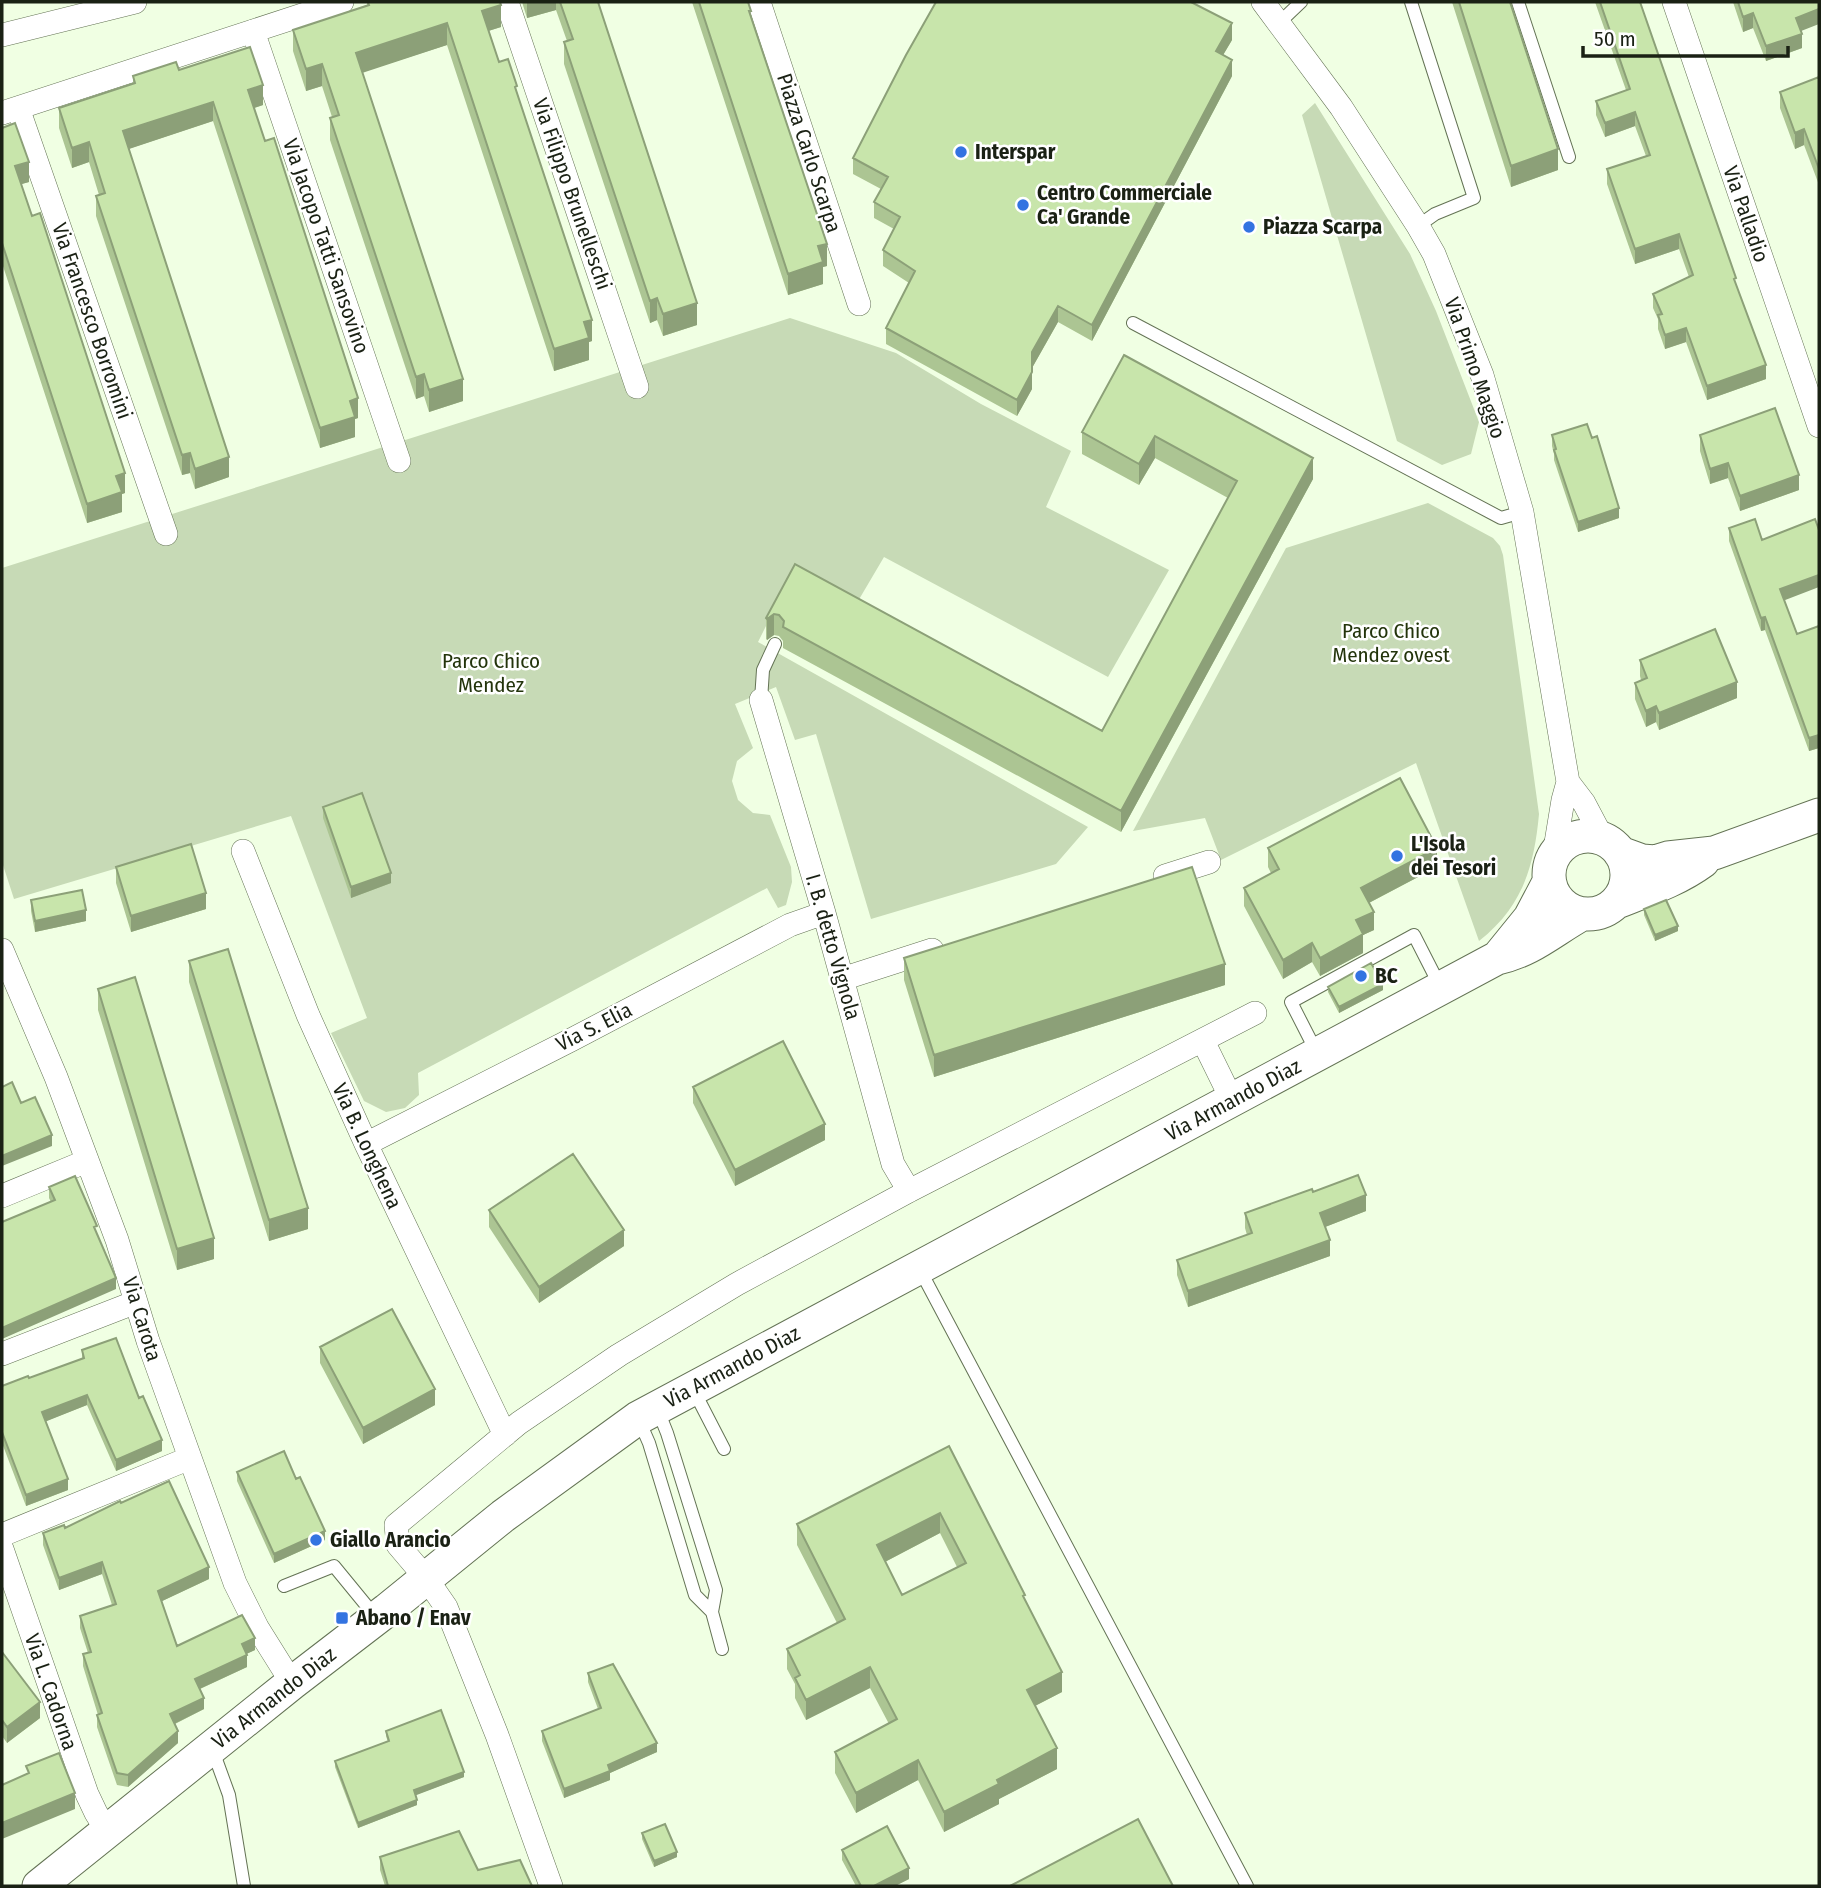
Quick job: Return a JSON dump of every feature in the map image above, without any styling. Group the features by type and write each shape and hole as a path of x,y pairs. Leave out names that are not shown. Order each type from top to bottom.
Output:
{"street":[{"path":"2,35 135,2"},
{"path":"10,110 342,2"},
{"name":"Via Filippo Brunelleschi","path":"507,2 637,387"},
{"name":"Piazza Carlo Scarpa","path":"759,2 859,304"},
{"name":"Via Primo Maggio","path":"1263,2 1341,107 1434,254 1482,375 1522,512 1569,782 1612,846"},
{"name":"Via Palladio","path":"1674,2 1819,426"},
{"name":"Via Jacopo Tatti Sansovino","path":"253,31 399,461"},
{"name":"Via Francesco Borromini","path":"10,110 166,534"},
{"name":"I. B. detto Vignola","path":"761,700 824,913 893,1164 909,1191"},
{"name":"Via Primo Maggio","path":"1551,869 1563,800 1569,782"},
{"path":"1714,853 1676,877 1595,914 1582,914 1567,908 1555,897 1551,869 1563,845 1575,838 1589,836 1642,861 1655,862 1714,853 1819,815"},
{"path":"1612,846 1626,865 1624,891 1617,902"},
{"name":"Via B. Longhena","path":"243,851 308,1015 366,1144 505,1435"},
{"path":"1143,883 1209,862"},
{"name":"Via Armando Diaz","path":"1497,958 1530,918 1551,869"},
{"name":"Via S. Elia","path":"366,1144 790,925 824,913"},
{"name":"Via Armando Diaz","path":"39,1886 503,1516 647,1413 1497,958 1514,955 1530,947 1582,914"},
{"path":"842,979 958,942"},
{"name":"Via Carota","path":"2,950 56,1077 117,1240 148,1341 235,1583 257,1627 292,1683"},
{"path":"551,1886 497,1735 446,1607 398,1545 396,1525 505,1435 619,1355 690,1312 909,1191 1255,1013"},
{"path":"1203,1041 1231,1100"},
{"path":"2,1196 87,1161"},
{"path":"2,1354 136,1302"},
{"path":"2,1535 190,1458"},
{"name":"Via L. Cadorna","path":"2,1549 87,1794 107,1830"}],"lane":[{"path":"1279,23 1301,2"},
{"path":"1411,2 1474,198 1435,214 1418,226"},
{"path":"1518,2 1569,158"},
{"path":"1133,323 1501,518 1522,512"},
{"path":"761,700 763,670 775,644"},
{"path":"1318,1055 1291,1002 1414,935 1441,989"},
{"path":"918,1267 1247,1886"},
{"path":"693,1389 724,1449"},
{"path":"647,1413 649,1443 695,1595 712,1612"},
{"path":"647,1413 667,1433 716,1590 712,1612 722,1649"},
{"path":"284,1586 334,1566 376,1618"},
{"path":"212,1746 229,1795 244,1886"}],"green space":[{"path":"1315,103 1410,254 1436,311 1479,422 1471,454 1442,465 1397,441 1302,115"},
{"name":"Parco Chico Mendez","path":"790,318 896,353 981,404 1071,451 1046,507 1169,570 1108,677 884,557 851,613 790,578 758,642 1088,827 1056,864 871,919 816,734 795,740 776,687 735,704 753,748 737,761 732,781 738,800 753,813 770,815 791,867 792,882 786,905 778,908 767,888 418,1073 419,1095 405,1108 386,1112 364,1101 331,1033 367,1018 291,816 14,899 2,862 2,568"},
{"name":"Parco Chico Mendez ovest","path":"1428,503 1493,538 1503,555 1539,814 1534,852 1523,885 1516,900 1494,928 1479,941 1416,763 1221,860 1205,818 1133,831 1286,548"}],"building":[{"path":"368,2 500,2 501,5 482,11 499,62 508,59 517,86 515,87 592,320 584,322 589,338 554,349 447,23 356,53 463,379 429,390 424,374 416,377 330,118 339,115 322,64 306,69 293,30 369,5"},
{"path":"560,2 598,2 697,303 663,314 657,298 650,301 564,42 573,39"},
{"path":"699,2 748,2 827,244 818,246 823,262 788,274"},
{"name":"Centro Commerciale Ca' Grande","path":"936,2 1191,2 1232,23 1216,51 1232,60 1092,325 1058,306 1032,352 1032,372 1017,400 886,328 915,271 883,250 900,217 874,202 888,177 853,158"},
{"path":"1459,2 1510,2 1558,149 1511,166"},
{"path":"1600,2 1640,2 1766,365 1707,386 1686,328 1665,335 1658,315 1662,314 1653,294 1693,275 1679,234 1635,249 1607,169 1650,155 1635,112 1605,123 1596,101 1630,89"},
{"path":"1738,2 1819,2 1819,9 1796,18 1802,34 1766,46 1753,13 1743,17"},
{"path":"250,47 263,85 248,90 265,141 274,138 358,398 350,401 355,417 320,428 213,102 123,131 229,457 195,469 190,453 182,455 96,196 105,193 89,142 72,148 59,108 135,83 133,76 176,62 179,70"},
{"path":"1819,77 1819,169 1804,129 1795,133 1780,92"},
{"path":"15,123 29,162 15,166 32,216 40,213 125,473 116,476 122,492 87,504 2,243 2,128"},
{"path":"1124,355 1313,458 1121,811 783,627 784,621 779,615 766,618 795,564 1102,731 1237,481 1155,436 1139,464 1082,432"},
{"path":"1775,408 1799,475 1740,496 1728,463 1710,469 1700,435"},
{"path":"1587,424 1592,438 1597,436 1619,508 1578,522 1554,450 1556,449 1552,435"},
{"path":"1755,519 1762,540 1815,519 1819,530 1819,575 1780,589 1797,634 1819,626 1819,735 1809,738 1765,617 1761,618 1729,528"},
{"path":"1715,629 1737,682 1659,713 1656,706 1646,711 1635,683 1647,678 1640,660"},
{"path":"1400,778 1437,848 1361,888 1374,912 1356,920 1363,934 1320,958 1312,943 1283,960 1244,888 1279,869 1268,848"},
{"path":"362,793 391,873 351,887 323,807"},
{"path":"191,844 206,893 131,916 116,867"},
{"path":"1192,867 1225,964 934,1055 904,958"},
{"path":"82,890 86,910 35,921 31,900"},
{"path":"1666,900 1678,926 1655,935 1644,909"},
{"path":"228,949 308,1208 269,1220 189,961"},
{"path":"1371,963 1383,984 1339,1007 1328,987"},
{"path":"135,977 214,1238 177,1249 98,989"},
{"path":"783,1041 825,1124 735,1170 693,1087"},
{"path":"12,1082 21,1103 35,1097 52,1135 2,1156 2,1087"},
{"path":"573,1154 624,1230 539,1287 489,1210"},
{"path":"1358,1175 1366,1195 1320,1213 1330,1240 1188,1291 1177,1260 1252,1233 1245,1213"},
{"path":"75,1176 116,1278 2,1328 2,1222 55,1200 49,1187"},
{"path":"392,1309 435,1389 363,1428 320,1347"},
{"path":"116,1338 139,1398 143,1396 162,1440 116,1460 87,1395 42,1412 68,1479 26,1495 2,1432 2,1386 84,1358 82,1350"},
{"path":"949,1446 1062,1672 1027,1690 1057,1748 997,1780 999,1784 944,1812 918,1760 856,1793 835,1752 897,1719 870,1667 806,1700 795,1678 800,1675 787,1649 845,1619 797,1524","holes":["940,1513 966,1563 902,1595 877,1545"]},
{"path":"284,1451 296,1479 300,1477 325,1531 274,1554 237,1472"},
{"path":"169,1481 209,1567 158,1591 177,1646 242,1615 255,1638 242,1644 247,1655 195,1679 204,1698 170,1714 178,1731 128,1775 117,1773 97,1715 102,1713 83,1654 91,1652 80,1616 116,1604 102,1562 59,1578 43,1533 64,1525 65,1528"},
{"path":"2,1652 40,1702 7,1727 2,1720"},
{"path":"613,1664 657,1743 608,1765 610,1771 564,1789 542,1731 601,1708 588,1673"},
{"path":"441,1710 464,1772 414,1790 417,1800 358,1823 335,1761 389,1741 386,1731"},
{"path":"59,1753 75,1793 2,1823 2,1785 29,1773 26,1766"},
{"path":"1138,1819 1173,1886 1010,1886"},
{"path":"665,1824 677,1852 654,1861 642,1833"},
{"path":"887,1826 909,1868 874,1886 861,1886 842,1850"},
{"path":"459,1831 478,1870 520,1860 532,1886 388,1886 380,1857"}],"place":[{"name":"Interspar","path":"961,152"},
{"name":"Centro Commerciale Ca' Grande","path":"1023,205"},
{"name":"Piazza Scarpa","path":"1249,227"},
{"name":"L'Isola dei Tesori","path":"1397,856"},
{"name":"BC","path":"1361,976"},
{"name":"Giallo Arancio","path":"316,1540"},
{"name":"Abano / Enav","path":"342,1618"}]}
